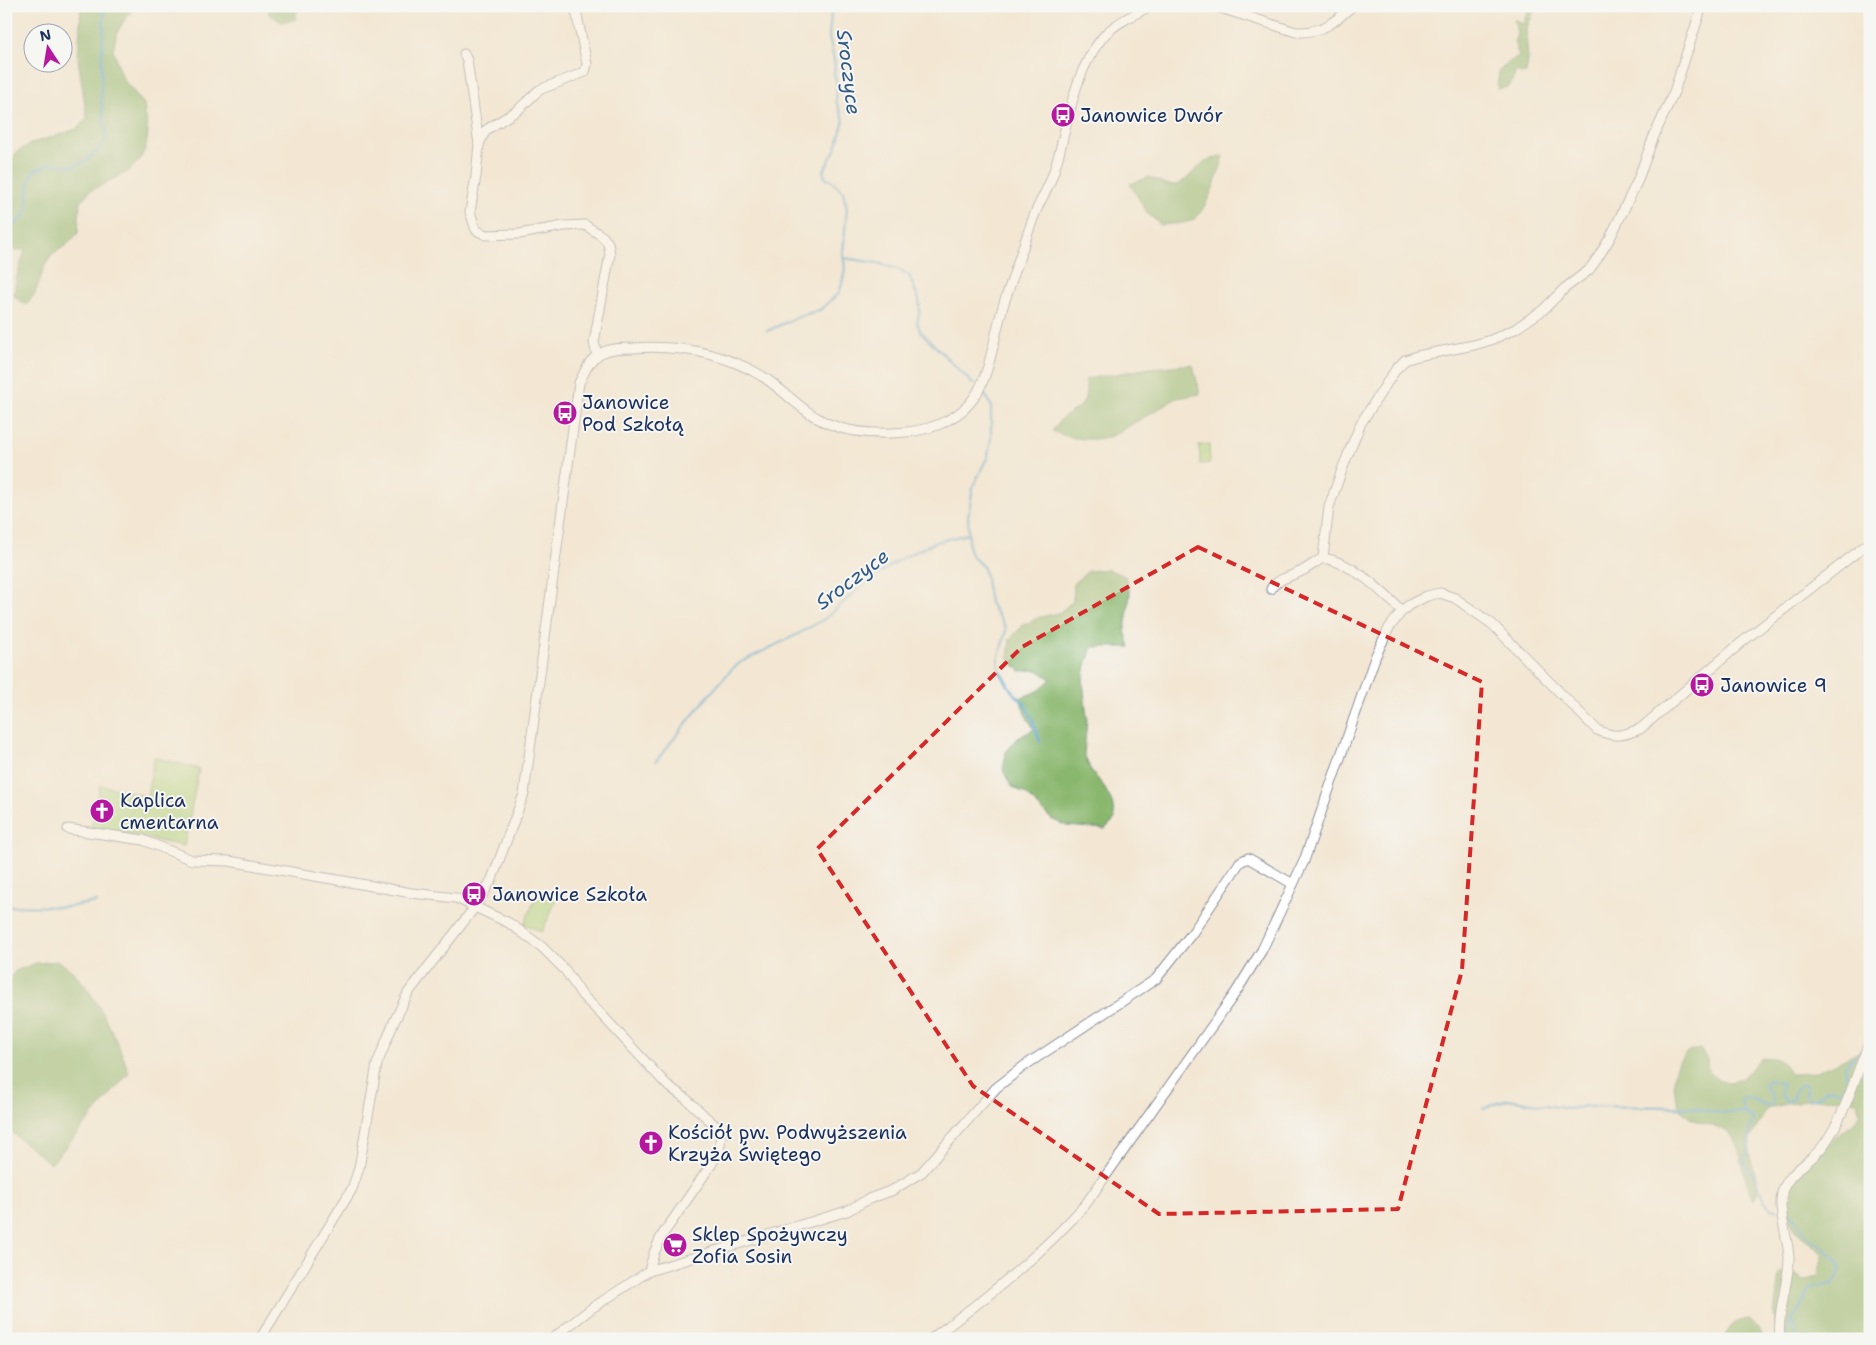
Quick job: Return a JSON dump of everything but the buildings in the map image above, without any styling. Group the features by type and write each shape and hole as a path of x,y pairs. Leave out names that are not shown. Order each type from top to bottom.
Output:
{"street":[{"path":"479,144 486,130 518,110 539,90 585,72 587,64 575,6"},
{"path":"260,1339 352,1189 359,1168 377,1064 394,1022 408,994 475,907 492,879 524,794 579,383 586,368 596,356 610,349 673,347 724,359 762,377 809,412 828,423 859,431 890,432 926,429 948,421 966,408 977,392 985,373 1004,302 1035,215 1054,174 1064,139 1075,87 1084,66 1104,36 1116,26 1150,6"},
{"path":"1214,6 1296,32 1305,32 1319,30 1336,21 1352,6"},
{"path":"1323,558 1329,507 1343,467 1360,424 1396,368 1405,360 1474,345 1515,329 1543,310 1565,288 1588,270 1597,259 1610,238 1637,182 1676,85 1702,6"},
{"path":"464,54 467,60 479,144 470,212 476,230 486,235 519,234 564,226 585,225 608,242 609,266 594,342 596,356"},
{"path":"931,1339 1033,1258 1086,1205 1236,992 1262,950 1310,845 1376,655 1382,640 1402,611 1414,602 1440,593 1455,598 1492,624 1597,730 1612,736 1626,734 1640,729 1742,642 1870,542"},
{"path":"1271,589 1273,584 1323,558 1332,559 1364,577 1402,611"},
{"path":"68,829 143,840 192,860 229,861 412,893 456,898 509,923 542,947 565,970 582,995 602,1014 666,1084 691,1103 718,1128 721,1137 719,1151 711,1165 661,1237 654,1253 650,1272"},
{"path":"552,1339 592,1308 650,1272 847,1211 869,1199 893,1190 922,1172 996,1088 1024,1066 1156,979 1193,932 1244,858 1248,858 1293,884"},
{"path":"1780,1339 1780,1314 1789,1260 1782,1212 1782,1191 1789,1179 1814,1157 1830,1135 1870,1041"}],"highlighted area":[{"path":"1198,547 1482,682 1462,970 1398,1209 1159,1214 973,1086 817,849 1022,647"}],"green space":[{"path":"81,6 135,6 117,33 113,49 123,79 144,104 148,133 146,147 139,161 129,171 90,191 80,202 78,233 68,244 54,253 45,265 35,294 26,305 14,296 16,280 25,250 6,250 6,166 18,151 32,143 76,129 87,118 78,59"},
{"path":"267,6 298,6 295,20 281,22 269,14"},
{"path":"1519,6 1536,6 1526,30 1528,60 1526,73 1520,74 1517,70 1509,87 1497,89 1499,71 1509,62 1519,57 1514,42 1517,34 1514,19 1523,24 1529,7 1518,9"},
{"path":"1224,156 1216,181 1203,209 1193,220 1161,225 1148,214 1130,184 1149,177 1166,184 1176,185 1185,180 1205,161"},
{"path":"1193,364 1200,394 1177,398 1112,436 1081,439 1052,431 1061,419 1083,404 1086,392 1086,379 1150,368"},
{"path":"1209,444 1210,463 1200,464 1199,445"},
{"path":"1107,569 1125,576 1130,594 1125,630 1130,647 1092,647 1083,682 1087,718 1084,754 1091,771 1103,785 1112,802 1115,819 1105,829 1067,826 1051,819 1026,794 1011,786 1003,770 1006,752 1018,738 1034,729 1025,714 1020,698 1038,691 1051,679 1037,670 1020,671 1008,658 1010,639 1023,625 1040,617 1059,613 1073,601 1074,583 1088,571"},
{"path":"154,757 199,769 184,846 91,827 100,785 147,796"},
{"path":"539,891 557,898 542,932 524,924"},
{"path":"58,961 74,973 92,995 114,1035 129,1073 51,1164 6,1128 6,985 15,971 36,963"},
{"path":"1870,1047 1870,1339 1779,1339 1774,1316 1779,1273 1793,1274 1804,1281 1818,1275 1823,1254 1796,1231 1790,1221 1785,1198 1787,1185 1833,1139 1853,1124 1860,1113 1857,1102 1823,1099 1800,1101 1767,1109 1749,1141 1749,1153 1759,1189 1754,1200 1747,1184 1739,1151 1731,1136 1716,1126 1692,1119 1682,1110 1675,1094 1674,1084 1677,1067 1687,1052 1700,1049 1707,1059 1708,1071 1718,1079 1731,1083 1742,1078 1761,1058 1776,1058 1785,1065 1791,1074 1802,1074 1822,1069"},
{"path":"1750,1319 1758,1328 1763,1339 1725,1339 1734,1324"}],"waterway":[{"path":"6,231 26,213 29,185 34,171 51,163 75,166 87,160 102,146 107,136 101,89 104,6"},
{"name":"Sroczyce","path":"767,331 800,316 820,310 839,293 845,269 843,253 847,208 843,192 831,180 826,179 823,172 836,148 844,120 836,101 835,65 829,37 831,13 829,6"},
{"name":"Sroczyce","path":"844,258 877,263 900,270 909,275 919,300 920,311 917,322 920,331 973,384"},
{"path":"981,393 987,397 991,406 991,439 988,456 973,487 968,517 969,549 971,555 984,568 990,603 1005,626 1006,631 998,660 1000,671 1011,690 1025,704 1040,742"},
{"name":"Sroczyce","path":"656,761 709,695 732,669 741,662 826,618 856,591 900,559 936,542 968,534"},
{"path":"6,908 12,906 67,907 97,902"},
{"path":"1777,1210 1771,1209 1764,1201 1756,1179 1746,1166 1745,1159 1750,1143 1749,1129 1753,1121 1752,1117 1744,1113 1741,1100 1743,1097 1748,1097 1772,1106 1773,1099 1764,1084 1769,1080 1783,1084 1781,1094 1787,1102 1793,1098 1797,1087 1804,1084 1806,1085 1806,1095 1810,1100 1818,1097 1826,1089 1842,1091 1847,1081 1845,1066 1854,1057 1861,1056"},
{"path":"1483,1109 1508,1099 1568,1109 1587,1106 1673,1107 1694,1108 1712,1112 1744,1113"},
{"path":"1785,1339 1792,1320 1804,1302 1808,1291 1812,1288 1833,1284 1840,1270 1835,1258 1805,1233 1799,1226 1796,1218 1787,1211"},
{"path":"1793,1322 1797,1339"}],"place":[{"name":"Janowice Dwór","path":"1063,115"},
{"name":"Janowice Pod Szkołą","path":"565,413"},
{"name":"Janowice 9","path":"1702,685"},
{"name":"Kaplica cmentarna","path":"102,811"},
{"name":"Janowice Szkoła","path":"474,894"},
{"name":"Kościół pw. Podwyższenia Krzyża Świętego","path":"651,1143"},
{"name":"Sklep Spożywczy Zofia Sosin","path":"675,1245"}]}
